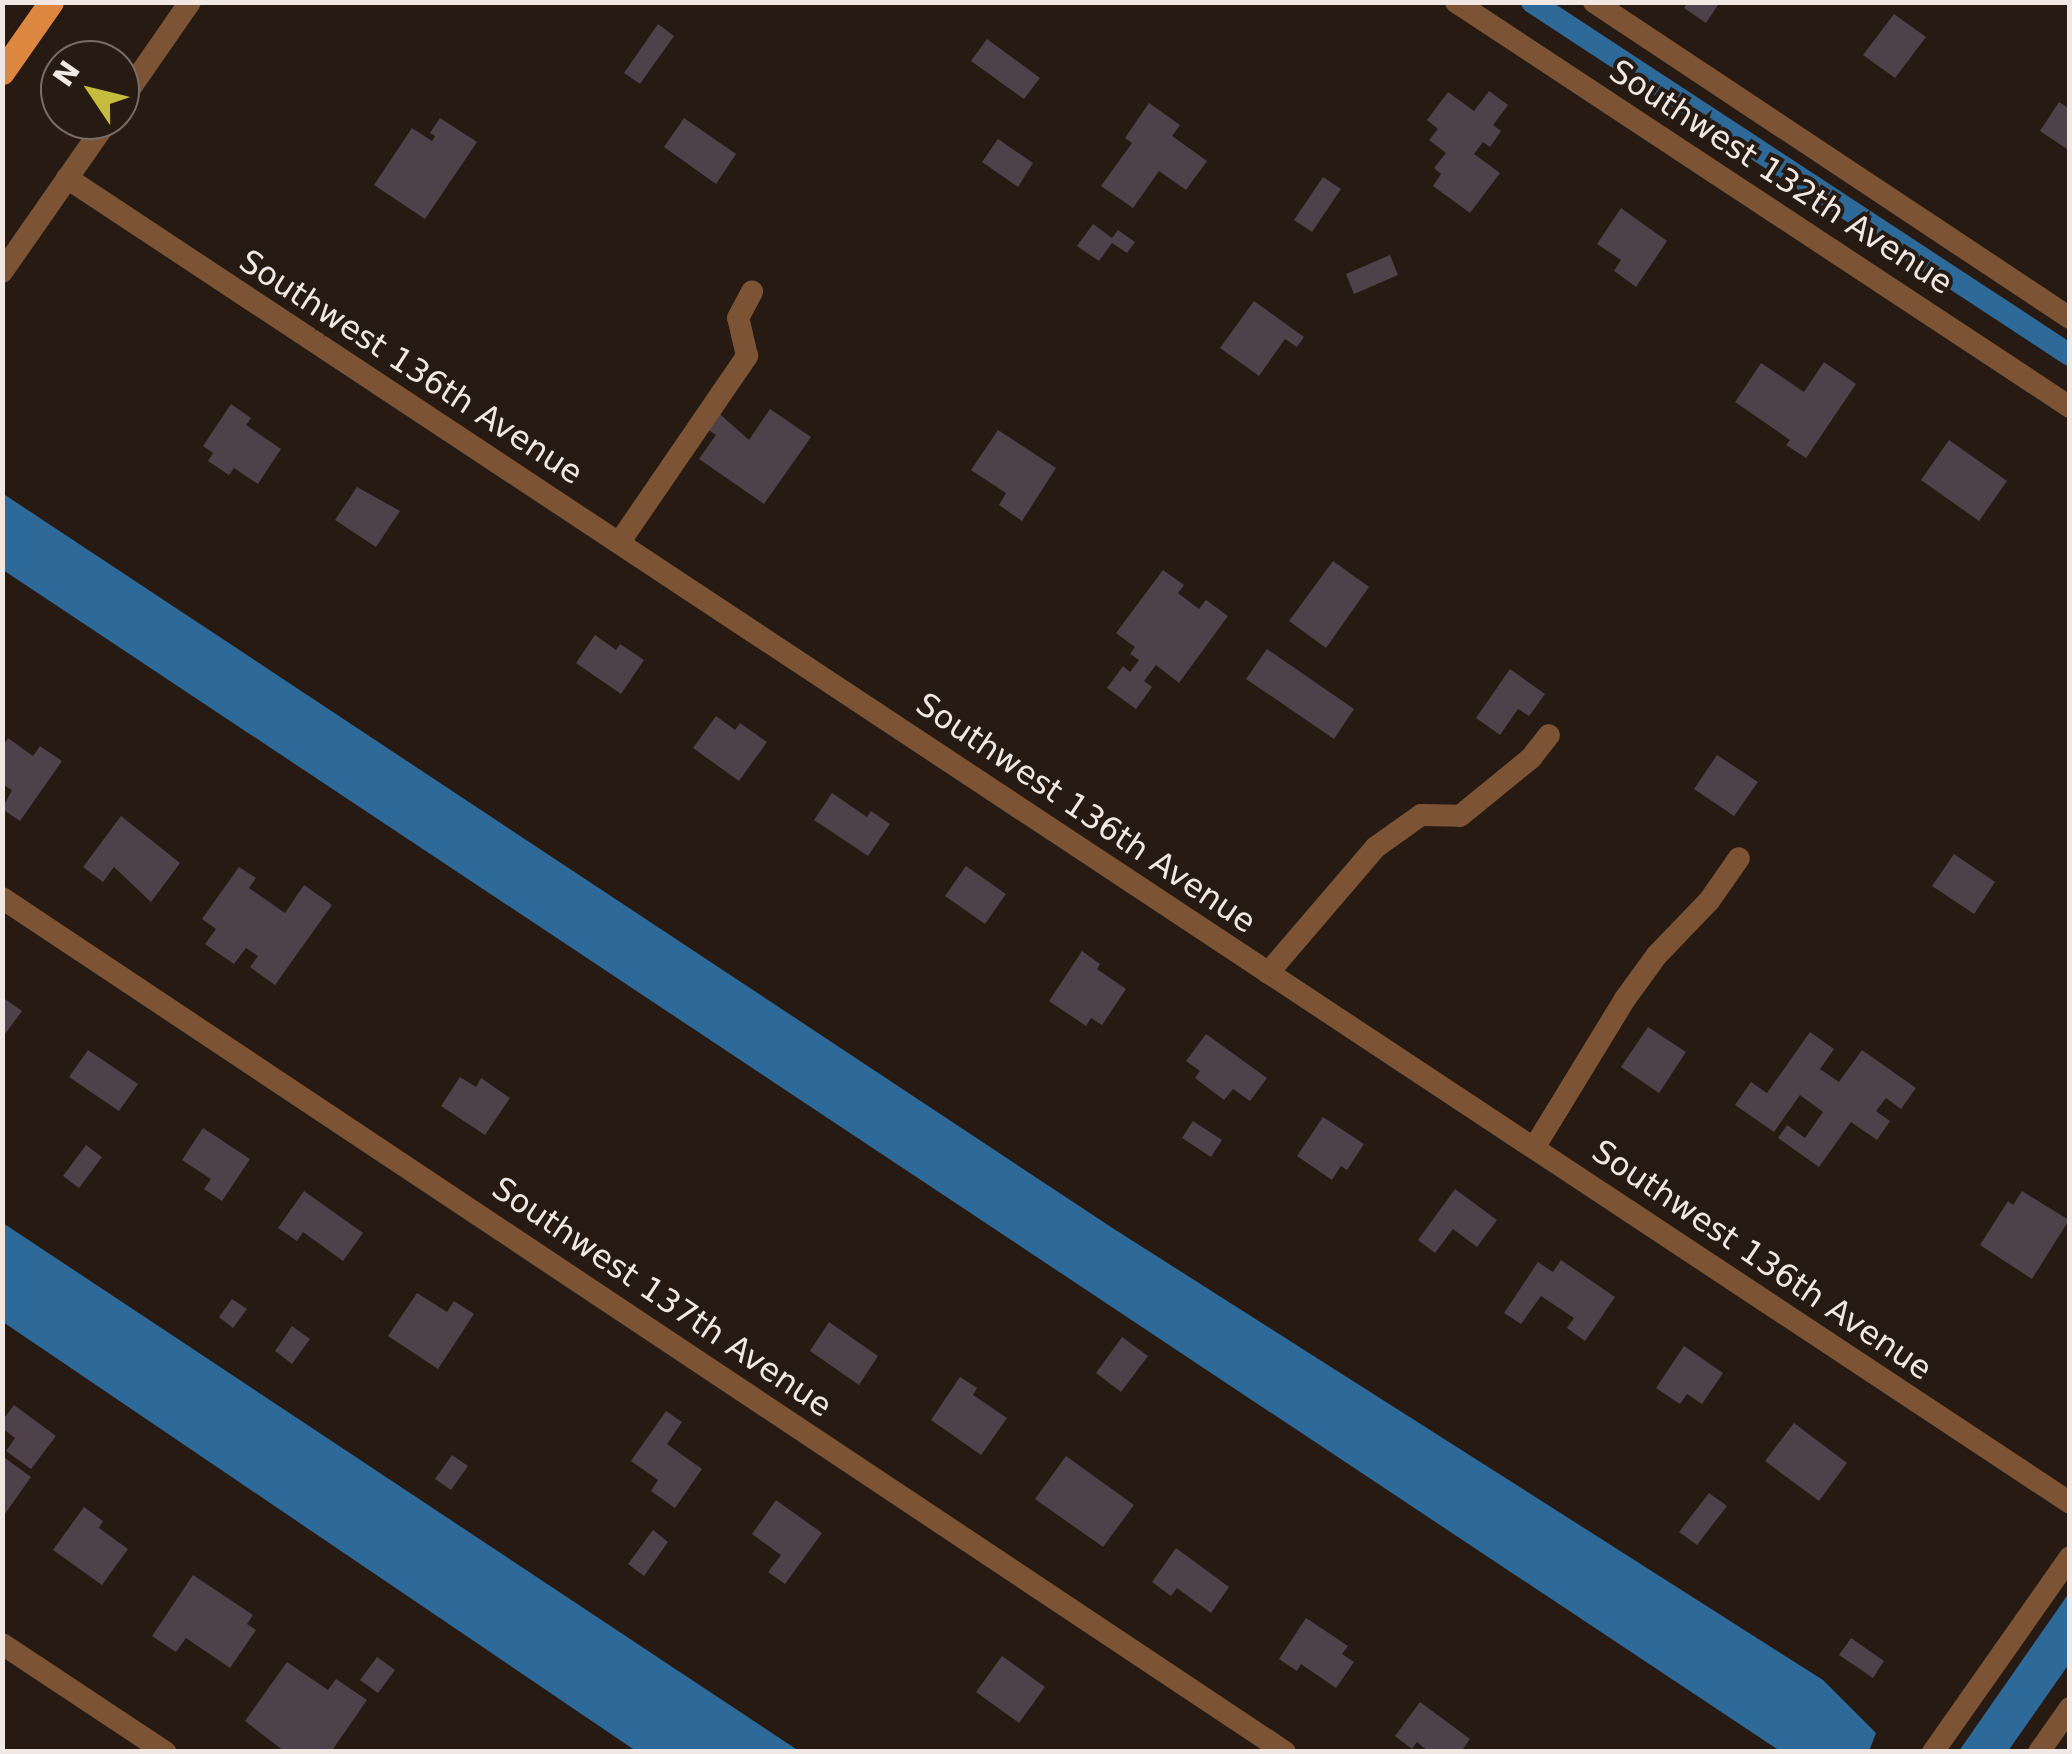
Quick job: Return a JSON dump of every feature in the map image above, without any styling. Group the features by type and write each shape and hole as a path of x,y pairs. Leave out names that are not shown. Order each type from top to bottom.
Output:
{"main road":[{"path":"2,72 51,2"}],"street":[{"path":"140,74 190,2"},
{"name":"Southwest 132th Avenue","path":"1456,2 2070,406"},
{"path":"1594,2 2070,318"},
{"path":"2,272 94,140"},
{"name":"Southwest 136th Avenue","path":"67,178 2070,1503"},
{"path":"619,544 747,356 738,318 752,292"},
{"path":"1268,973 1376,847 1421,815 1460,816 1531,758 1549,734"},
{"path":"1534,1148 1625,999 1658,955 1709,901 1739,858"},
{"name":"Southwest 137th Avenue","path":"2,898 1285,1752"},
{"path":"1932,1752 2070,1557"},
{"path":"2,1644 165,1752"},
{"path":"2038,1752 2070,1708"}],"water":[{"path":"2,493 1114,1229 1823,1680 1876,1733 1869,1751 1780,1751 3,570"},
{"path":"2,1223 799,1751 636,1751 3,1322"},
{"path":"2069,1593 2069,1664 2008,1751 1959,1751"}],"building":[{"path":"1688,2 1720,2 1706,23 1684,8"},
{"path":"1894,14 1926,37 1895,78 1863,55"},
{"path":"658,24 674,36 640,84 624,73"},
{"path":"987,39 1040,78 1024,99 971,61"},
{"path":"1489,91 1508,105 1493,125 1501,131 1490,147 1483,142 1474,154 1500,173 1470,213 1433,186 1441,174 1434,168 1446,153 1429,140 1438,129 1427,120 1448,92 1474,111"},
{"path":"2059,102 2070,109 2070,151 2040,131"},
{"path":"1149,103 1180,125 1172,136 1207,161 1186,190 1159,171 1133,208 1101,186 1132,143 1125,138"},
{"path":"440,118 477,142 425,219 374,185 412,128 432,141 435,136 430,133"},
{"path":"684,118 736,154 716,184 664,147"},
{"path":"998,139 1033,163 1018,187 982,162"},
{"path":"1323,177 1341,189 1312,232 1294,220"},
{"path":"1621,208 1667,241 1636,287 1614,271 1621,260 1597,244"},
{"path":"1093,224 1112,238 1118,230 1135,242 1127,253 1112,243 1099,261 1077,246"},
{"path":"1390,255 1398,275 1354,294 1346,274"},
{"path":"1254,301 1304,337 1297,347 1285,339 1259,376 1220,348"},
{"path":"1824,362 1856,384 1806,458 1786,445 1790,440 1735,402 1761,363 1804,392"},
{"path":"231,404 251,418 246,425 281,449 258,484 234,468 229,475 208,461 213,453 203,446"},
{"path":"713,408 749,440 770,409 811,437 764,504 699,459 716,435 701,425"},
{"path":"998,430 1056,468 1022,521 999,505 1006,493 971,470"},
{"path":"1949,440 2007,481 1979,521 1921,480"},
{"path":"357,487 400,511 376,547 335,520"},
{"path":"1333,561 1369,587 1326,648 1289,621"},
{"path":"1163,570 1184,585 1178,593 1199,609 1206,600 1228,616 1179,683 1156,665 1144,681 1152,687 1136,709 1107,688 1123,666 1130,672 1139,660 1130,654 1135,647 1116,633"},
{"path":"595,635 616,650 620,644 644,660 621,694 576,663"},
{"path":"1267,649 1354,709 1334,739 1246,679"},
{"path":"1510,669 1545,694 1529,716 1518,709 1500,735 1476,718"},
{"path":"716,716 735,730 740,723 767,742 739,781 693,748"},
{"path":"8,738 33,756 40,746 62,761 20,821 2,809 12,790 2,784 2,747"},
{"path":"1717,755 1758,782 1734,816 1694,789"},
{"path":"832,793 867,817 871,811 890,824 868,856 814,820"},
{"path":"121,816 180,863 151,902 114,867 103,882 83,867"},
{"path":"1954,854 1995,882 1974,914 1932,886"},
{"path":"966,866 1006,894 985,924 945,896"},
{"path":"239,867 256,878 249,888 285,913 304,885 332,905 275,985 250,967 258,956 246,948 234,964 205,944 216,929 202,919"},
{"path":"1082,951 1100,964 1097,969 1126,989 1102,1025 1091,1018 1086,1026 1049,1001"},
{"path":"2,997 22,1011 2,1038"},
{"path":"1648,1027 1686,1052 1659,1093 1621,1067"},
{"path":"1810,1032 1834,1049 1820,1069 1839,1082 1862,1050 1916,1088 1901,1109 1886,1098 1876,1111 1890,1121 1877,1140 1851,1122 1819,1167 1778,1138 1787,1125 1805,1138 1823,1112 1800,1095 1774,1132 1735,1105 1751,1082 1767,1093"},
{"path":"1206,1034 1267,1078 1250,1101 1233,1089 1224,1100 1195,1078 1200,1071 1186,1061"},
{"path":"88,1050 138,1084 119,1111 69,1077"},
{"path":"460,1077 476,1087 481,1078 510,1098 485,1135 441,1106"},
{"path":"1323,1117 1364,1144 1347,1170 1341,1166 1332,1180 1297,1156"},
{"path":"1193,1121 1222,1140 1211,1157 1182,1138"},
{"path":"203,1128 250,1159 222,1201 204,1189 211,1179 182,1160"},
{"path":"86,1145 102,1157 79,1188 63,1176"},
{"path":"1455,1189 1497,1220 1477,1247 1453,1229 1435,1253 1418,1240"},
{"path":"304,1191 363,1233 343,1261 303,1232 297,1241 278,1228"},
{"path":"2022,1191 2069,1220 2032,1279 1980,1245 2008,1201 2013,1205"},
{"path":"1561,1260 1615,1297 1585,1341 1567,1328 1574,1318 1541,1296 1521,1324 1504,1313 1538,1262 1553,1272"},
{"path":"417,1293 447,1312 454,1301 474,1314 438,1369 388,1336"},
{"path":"232,1299 247,1309 233,1328 219,1317"},
{"path":"829,1322 878,1356 859,1385 810,1351"},
{"path":"292,1326 310,1339 292,1364 275,1351"},
{"path":"1122,1337 1148,1356 1121,1392 1096,1373"},
{"path":"1684,1346 1723,1373 1702,1404 1687,1394 1680,1404 1656,1388"},
{"path":"960,1377 977,1388 973,1395 1007,1418 981,1455 931,1420"},
{"path":"14,1405 56,1436 31,1469 6,1451 15,1438 2,1428 2,1421"},
{"path":"666,1411 682,1422 667,1444 702,1469 675,1508 651,1491 658,1480 631,1461"},
{"path":"1794,1423 1847,1463 1819,1501 1765,1461"},
{"path":"452,1455 468,1466 451,1490 435,1479"},
{"path":"1066,1456 1134,1505 1103,1547 1035,1499"},
{"path":"5,1458 31,1477 2,1518 2,1461"},
{"path":"1709,1493 1727,1506 1697,1545 1679,1532"},
{"path":"776,1500 822,1533 785,1584 768,1572 781,1555 752,1534"},
{"path":"84,1507 103,1521 99,1528 128,1549 102,1585 53,1550"},
{"path":"653,1530 668,1542 644,1576 628,1564"},
{"path":"1176,1548 1229,1587 1211,1613 1177,1588 1171,1596 1152,1582"},
{"path":"193,1575 253,1615 247,1624 256,1630 230,1668 186,1638 176,1652 152,1636"},
{"path":"1306,1618 1348,1646 1342,1654 1354,1662 1336,1688 1301,1664 1297,1671 1279,1659"},
{"path":"1851,1638 1884,1661 1873,1678 1839,1655"},
{"path":"1002,1656 1045,1687 1019,1723 976,1692"},
{"path":"377,1657 395,1670 378,1693 360,1680"},
{"path":"287,1662 328,1690 336,1679 367,1700 331,1752 285,1752 245,1721"},
{"path":"1420,1702 1470,1739 1461,1752 1429,1752 1417,1742 1412,1749 1395,1736"}],"waterway":[{"path":"1532,2 2070,355"}]}
